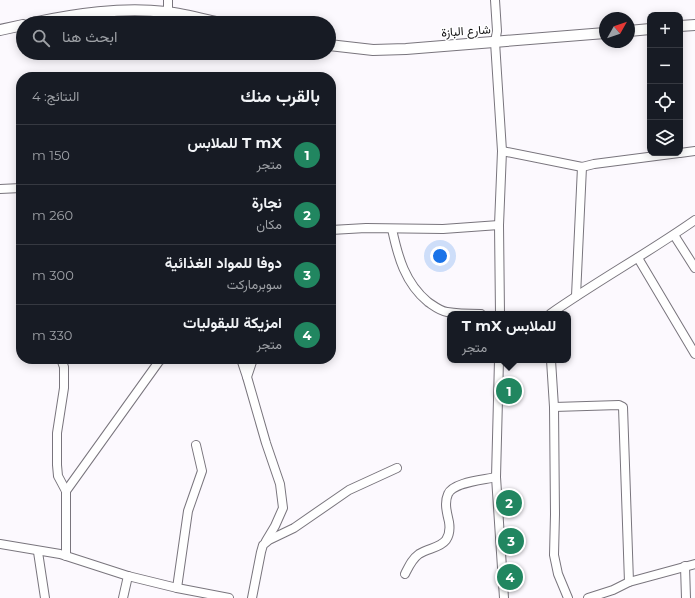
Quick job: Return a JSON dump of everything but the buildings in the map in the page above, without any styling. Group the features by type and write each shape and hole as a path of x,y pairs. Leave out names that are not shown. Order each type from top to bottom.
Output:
{"main road":[{"path":"72,16 95,12 122,10 168,12 187,16"},
{"path":"683,26 695,25"},
{"path":"0,30 16,27"},
{"path":"635,30 647,29"},
{"name":"شارع البازة","path":"336,46 373,50 599,33"}],"street":[{"path":"168,0 168,12"},
{"path":"494,0 496,31 495,42 502,152 499,225 500,311"},
{"path":"683,152 695,151"},
{"path":"502,152 582,167 656,156"},
{"path":"576,296 582,167"},
{"path":"0,189 16,188"},
{"path":"554,311 695,220"},
{"path":"336,230 366,228 443,229 499,225"},
{"path":"392,229 398,256 406,276 422,296 437,308 447,312"},
{"path":"674,235 695,268"},
{"path":"638,258 695,354"},
{"path":"499,363 496,478 504,598"},
{"path":"551,363 554,407 554,555 558,574 568,598"},
{"path":"63,364 64,388 56,433 58,476 66,491 66,556"},
{"path":"66,491 157,364"},
{"path":"243,364 280,484 283,508 275,526 260,552 252,598"},
{"path":"247,377 251,364"},
{"path":"554,407 619,405 623,407 629,582"},
{"path":"177,588 188,511 202,471 196,445"},
{"path":"263,545 269,540 294,528 349,490 397,468"},
{"path":"405,574 413,560 420,554 446,541 450,527 446,504 448,494 452,489 459,485 496,478"},
{"path":"0,544 66,556 128,576 177,588 229,598"},
{"path":"38,552 45,598"},
{"path":"588,598 613,590 629,582 695,564"},
{"path":"685,566 686,598"},
{"path":"123,598 128,576"}],"place":[{"name":"T mX للملابس","path":"509,391"},
{"name":"نجارة","path":"509,503"},
{"name":"دوفا للمواد الغذائية","path":"511,541"},
{"name":"امزيكة للبقوليات","path":"510,577"}]}
